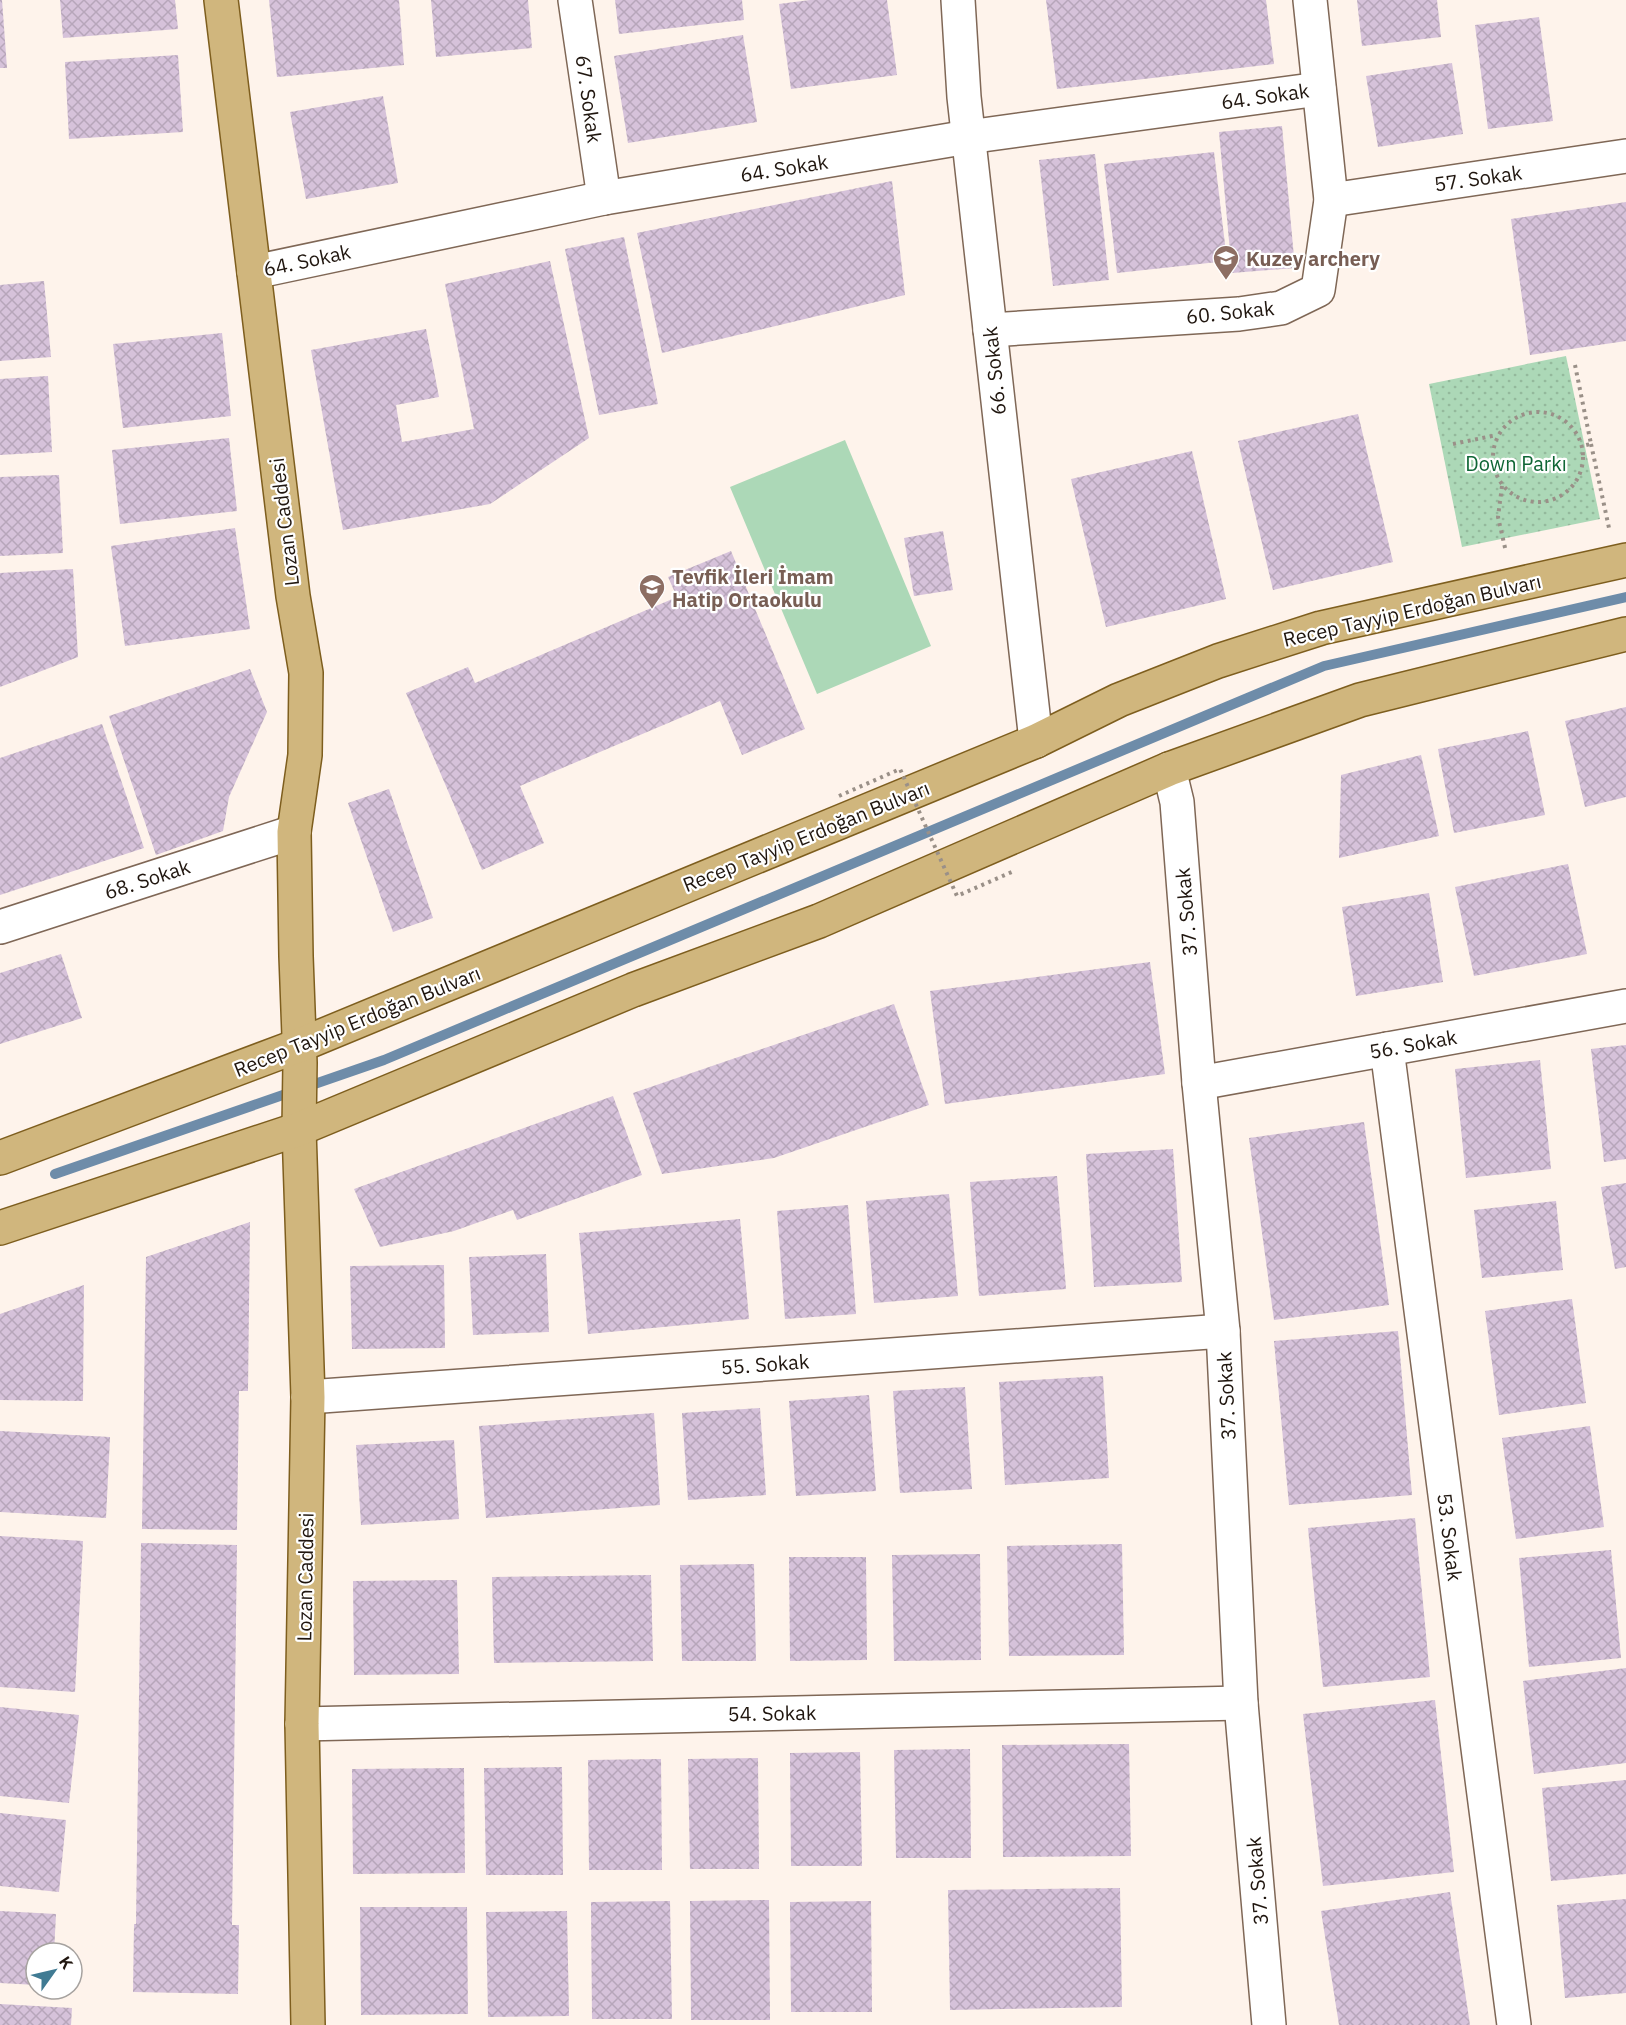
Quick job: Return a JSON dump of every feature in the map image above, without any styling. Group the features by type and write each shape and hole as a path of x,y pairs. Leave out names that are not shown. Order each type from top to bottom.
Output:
{"main road":[{"name":"Lozan Caddesi","path":"220,0 293,596 306,673 305,755 294,832 300,1054 299,1122 308,1397 302,1724 308,2025"},
{"name":"Recep Tayyip Erdoğan Bulvarı","path":"0,1158 300,1054 1036,741 1119,700 1218,661 1321,628 1621,561"},
{"path":"0,1228 299,1122 633,990 819,921 1169,769 1360,700 1626,634"}],"street":[{"name":"67. Sokak","path":"575,0 604,198"},
{"name":"66. Sokak","path":"958,0 963,97 1036,741"},
{"name":"60. Sokak","path":"990,330 1239,314 1281,308 1318,290 1331,200 1310,0"},
{"name":"64. Sokak","path":"254,272 604,198 968,137 1319,89"},
{"name":"57. Sokak","path":"1331,200 1626,156"},
{"name":"37. Sokak","path":"1169,769 1177,801 1199,1083 1223,1330 1241,1703 1269,2025"},
{"name":"68. Sokak","path":"0,927 294,832"},
{"name":"56. Sokak","path":"1199,1083 1626,1006"},
{"name":"53. Sokak","path":"1387,1049 1514,2025"},
{"name":"55. Sokak","path":"308,1397 1223,1330"},
{"name":"54. Sokak","path":"302,1724 1241,1703"}],"path":[{"path":"1575,365 1591,444 1621,561"},
{"path":"1538,411 1553,413 1566,421 1576,432 1582,446 1583,460 1580,473 1573,485 1562,495 1550,501 1532,502 1516,496 1502,485 1494,469 1492,452 1497,435 1508,422 1523,413 1538,411"},
{"path":"1453,444 1497,435"},
{"path":"1582,446 1591,444"},
{"path":"1502,485 1498,517 1513,585"},
{"path":"839,796 900,769 957,896 1014,871"}],"green space":[{"name":"Down Parkı","path":"1566,356 1600,519 1462,547 1429,384"},
{"path":"845,440 931,646 817,694 730,487"}],"building":[{"path":"0,0 2,0 7,68 0,68"},
{"path":"60,0 175,0 178,29 63,38"},
{"path":"269,0 399,0 404,65 277,77"},
{"path":"431,0 528,0 532,48 436,57"},
{"path":"615,0 742,0 744,20 619,34"},
{"path":"810,0 887,0 897,75 791,89 779,4"},
{"path":"1046,0 1266,0 1274,64 1057,89"},
{"path":"1357,0 1437,0 1441,37 1362,46"},
{"path":"1539,17 1553,121 1488,129 1475,25"},
{"path":"743,35 757,122 628,143 614,56"},
{"path":"178,55 183,132 69,139 65,62"},
{"path":"1452,63 1463,134 1378,147 1366,76"},
{"path":"383,96 398,183 306,199 290,112"},
{"path":"1282,126 1295,268 1232,273 1219,132"},
{"path":"1214,152 1227,261 1117,273 1104,164"},
{"path":"1095,154 1109,280 1053,286 1039,160"},
{"path":"892,181 905,295 662,353 637,233"},
{"path":"1626,202 1626,341 1530,355 1511,219"},
{"path":"624,237 658,404 599,415 565,249"},
{"path":"550,261 589,438 490,504 343,530 311,350 426,329 439,397 396,405 402,442 474,429 445,284"},
{"path":"44,281 51,357 0,361 0,285"},
{"path":"222,333 231,416 123,428 113,344"},
{"path":"48,376 52,452 0,455 0,379"},
{"path":"1358,414 1393,562 1273,590 1238,441"},
{"path":"229,438 237,511 120,524 112,450"},
{"path":"1192,451 1226,599 1106,627 1071,479"},
{"path":"59,475 63,553 0,556 0,477"},
{"path":"235,528 250,629 125,646 111,546"},
{"path":"943,531 953,590 914,596 904,538"},
{"path":"731,551 805,729 742,755 720,701 520,786 544,843 482,870 406,693 468,667 475,683 677,597 668,577"},
{"path":"73,569 78,657 0,687 0,573"},
{"path":"250,669 267,712 229,797 223,831 156,855 109,716"},
{"path":"1626,707 1626,797 1585,807 1565,721"},
{"path":"102,724 144,848 0,895 0,758"},
{"path":"1528,731 1545,815 1454,833 1438,749"},
{"path":"1421,755 1439,836 1339,858 1341,775"},
{"path":"389,789 433,918 393,932 348,803"},
{"path":"1568,864 1587,954 1474,976 1455,887"},
{"path":"1429,893 1443,982 1356,996 1342,907"},
{"path":"61,954 82,1018 0,1044 0,973"},
{"path":"1150,962 1165,1074 945,1104 930,991"},
{"path":"894,1004 929,1105 774,1158 662,1174 633,1093"},
{"path":"1626,1045 1626,1159 1604,1162 1591,1049"},
{"path":"1540,1060 1551,1169 1466,1178 1455,1069"},
{"path":"613,1096 642,1175 517,1220 513,1210 454,1231 380,1247 354,1189"},
{"path":"1364,1122 1389,1305 1274,1320 1249,1138"},
{"path":"1173,1149 1182,1282 1094,1287 1086,1154"},
{"path":"1057,1176 1066,1289 979,1296 970,1182"},
{"path":"1626,1183 1626,1267 1615,1269 1601,1187"},
{"path":"949,1194 958,1296 874,1303 866,1201"},
{"path":"1556,1201 1563,1270 1482,1278 1474,1210"},
{"path":"848,1205 856,1314 785,1319 777,1211"},
{"path":"740,1219 749,1319 588,1334 579,1233"},
{"path":"250,1222 248,1391 239,1391 237,1530 142,1529 146,1257"},
{"path":"546,1254 549,1332 473,1335 469,1257"},
{"path":"444,1265 445,1348 352,1349 350,1266"},
{"path":"84,1285 83,1401 0,1400 0,1314"},
{"path":"1572,1299 1586,1403 1499,1415 1485,1311"},
{"path":"1398,1331 1412,1495 1289,1505 1274,1341"},
{"path":"1103,1376 1109,1478 1005,1485 999,1382"},
{"path":"965,1387 972,1489 900,1493 893,1391"},
{"path":"869,1395 876,1491 796,1496 789,1401"},
{"path":"760,1408 766,1495 688,1500 682,1413"},
{"path":"654,1413 660,1505 486,1518 479,1426"},
{"path":"1590,1426 1604,1527 1516,1539 1502,1438"},
{"path":"0,1431 110,1437 106,1518 0,1512"},
{"path":"454,1440 459,1519 361,1525 356,1445"},
{"path":"1415,1518 1430,1677 1323,1687 1308,1528"},
{"path":"0,1536 83,1541 75,1692 0,1687"},
{"path":"141,1543 237,1545 232,1925 239,1925 238,1994 133,1992"},
{"path":"1122,1544 1124,1655 1009,1656 1007,1546"},
{"path":"1611,1550 1621,1658 1529,1667 1519,1558"},
{"path":"980,1554 981,1660 894,1661 892,1555"},
{"path":"789,1557 866,1557 867,1660 790,1661"},
{"path":"754,1564 756,1661 682,1661 680,1565"},
{"path":"651,1575 653,1661 494,1663 492,1577"},
{"path":"457,1580 459,1674 354,1675 353,1581"},
{"path":"1626,1668 1626,1763 1534,1774 1523,1681"},
{"path":"1435,1700 1454,1872 1323,1886 1303,1714"},
{"path":"0,1707 79,1715 69,1803 0,1796"},
{"path":"1129,1744 1131,1856 1003,1857 1002,1745"},
{"path":"970,1749 971,1858 896,1858 894,1750"},
{"path":"860,1752 862,1866 791,1866 790,1753"},
{"path":"758,1758 759,1869 690,1869 688,1759"},
{"path":"661,1759 662,1870 589,1870 588,1760"},
{"path":"562,1767 563,1875 486,1875 484,1768"},
{"path":"464,1768 465,1873 353,1874 352,1769"},
{"path":"1626,1780 1626,1874 1551,1881 1542,1788"},
{"path":"0,1813 66,1820 59,1892 0,1886"},
{"path":"1120,1888 1122,2007 950,2010 948,1890"},
{"path":"1450,1892 1470,2025 1339,2025 1321,1911"},
{"path":"1626,1899 1626,1993 1565,1998 1557,1905"},
{"path":"769,1900 770,2020 691,2020 690,1901"},
{"path":"670,1901 672,2019 592,2019 591,1902"},
{"path":"871,1901 872,2012 791,2012 790,1902"},
{"path":"360,1907 467,1907 468,2014 361,2015"},
{"path":"0,1911 56,1914 55,1941 24,1941 24,1984 0,1983"},
{"path":"567,1911 569,2016 488,2017 486,1912"},
{"path":"0,2004 72,2008 71,2025 0,2025"}],"waterway":[{"path":"55,1174 384,1060 1324,666 1626,597"}],"place":[{"name":"Kuzey archery","path":"1226,281"},
{"name":"Tevfik İleri İmam Hatip Ortaokulu","path":"652,610"}]}
